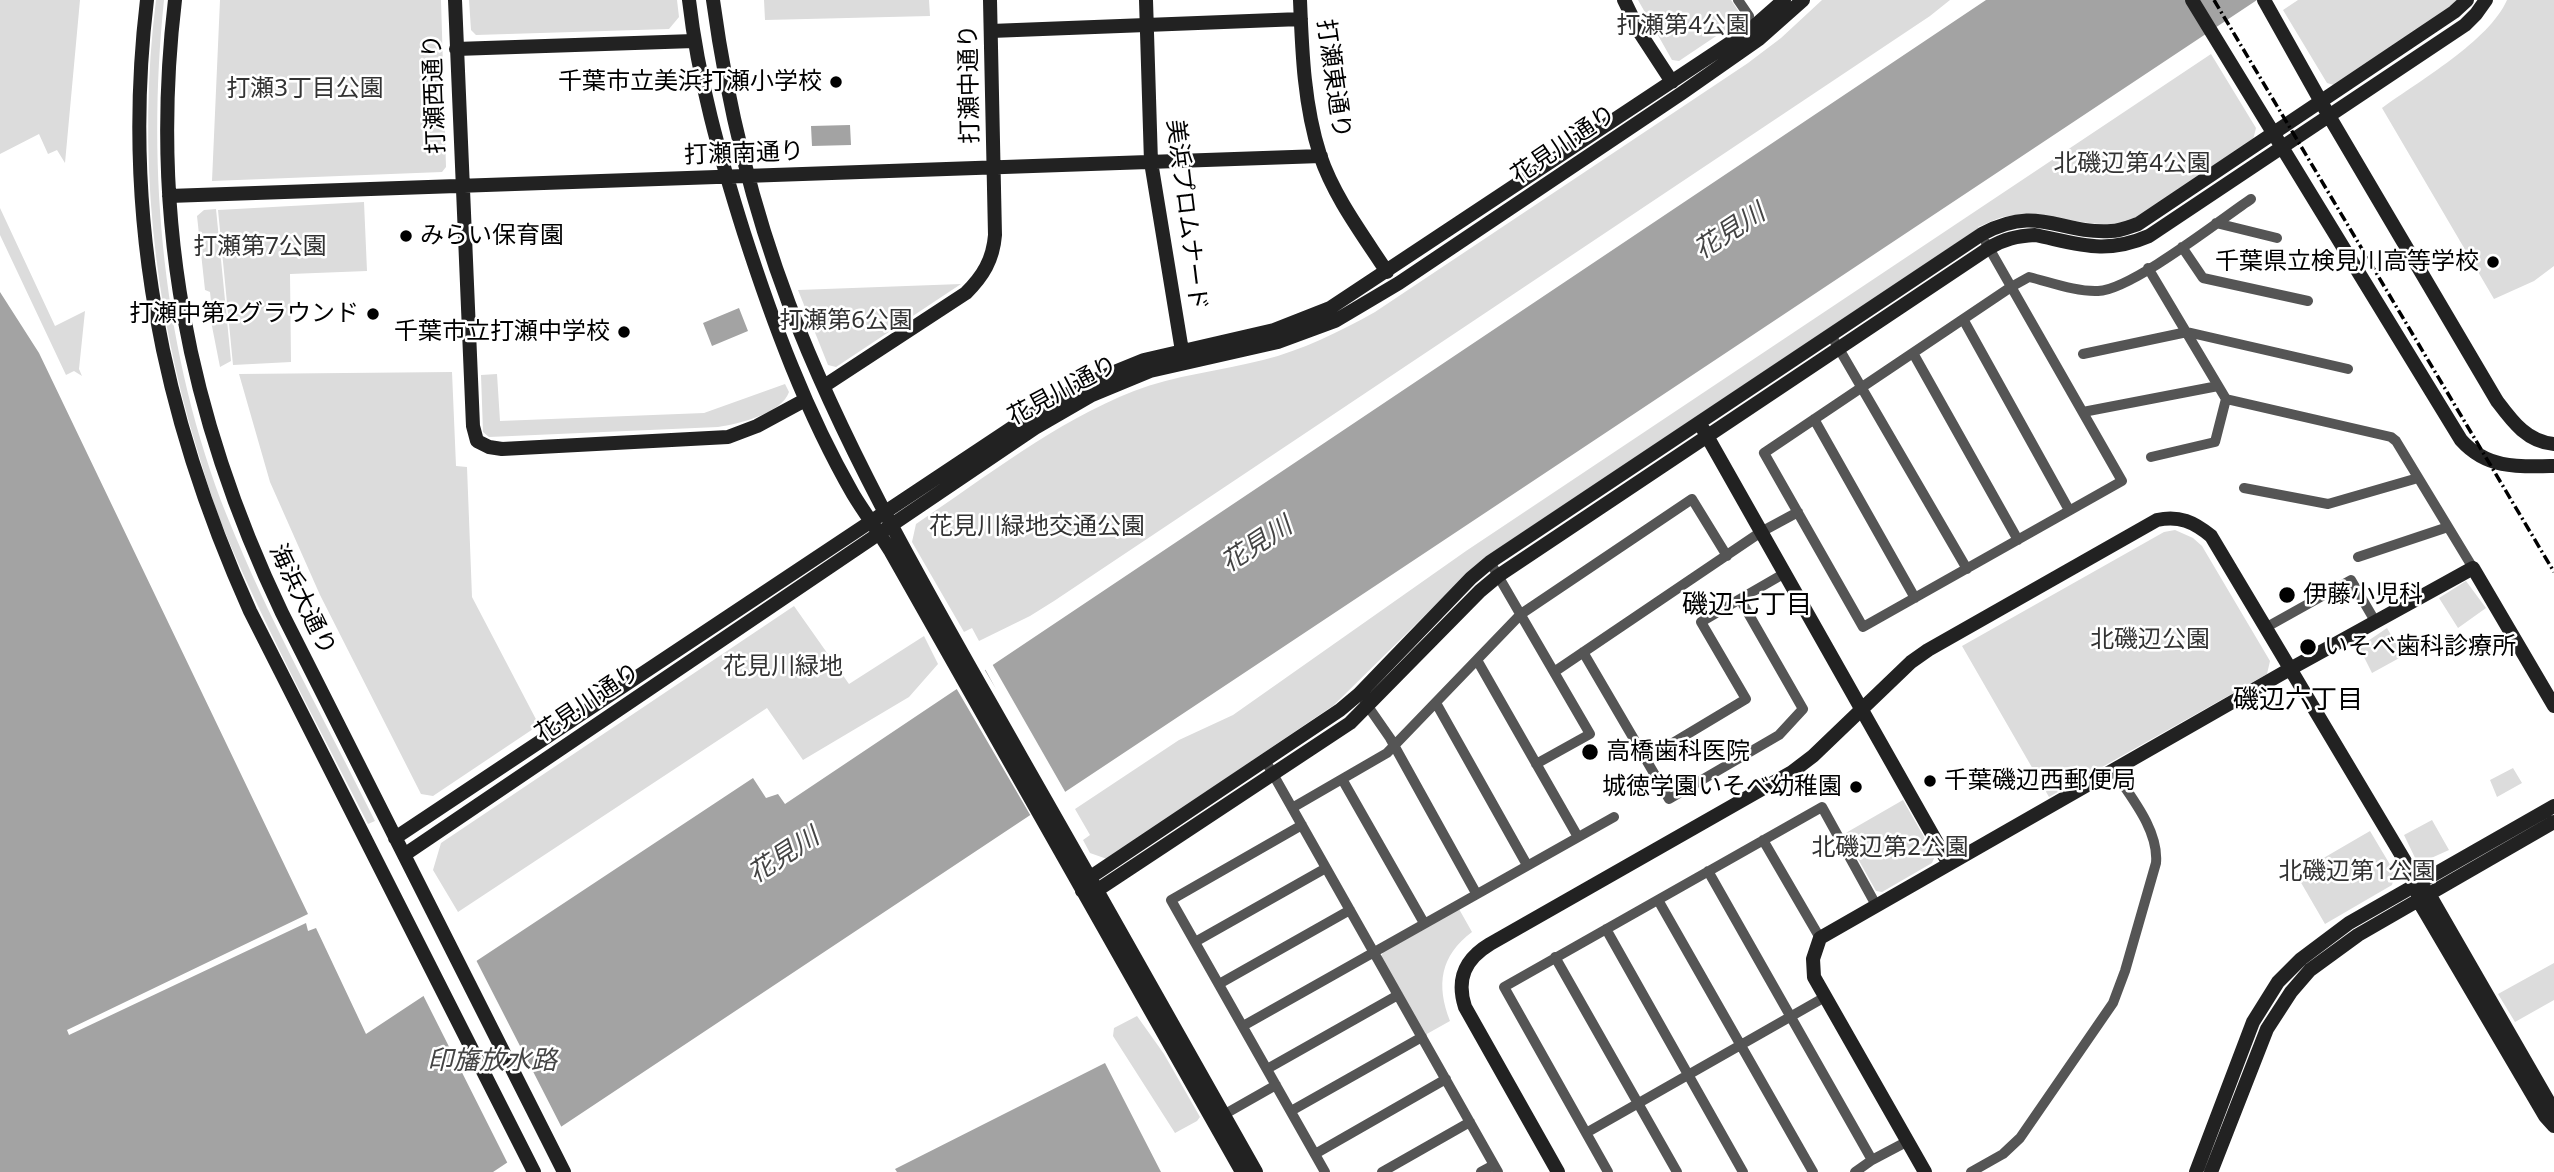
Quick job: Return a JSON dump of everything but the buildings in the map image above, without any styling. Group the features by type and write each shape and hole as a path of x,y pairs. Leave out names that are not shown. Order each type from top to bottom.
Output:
{"street":[{"name":"海浜大通り","path":"146,0 140,109 142,218 156,321 183,435 210,515 250,611 534,1172"},
{"name":"海浜大通り","path":"175,0 168,106 169,196 180,298 209,429 234,505 282,613 564,1172"},
{"name":"打瀬西通り","path":"455,0 473,426 477,442 502,449 727,437 757,426 805,400"},
{"path":"689,0 694,41 727,178 767,303 805,400 853,493 960,663 1089,886 1218,1118 1242,1172"},
{"path":"713,0 748,177 788,302 871,486 960,663"},
{"name":"打瀬中通り","path":"824,386 966,293 979,280 989,264 994,250 995,167 990,0"},
{"name":"美浜プロムナード","path":"1146,0 1151,162 1182,351"},
{"name":"打瀬東通り","path":"1300,0 1309,99 1321,156 1349,214 1387,272"},
{"path":"1624,0 1640,33 1672,82"},
{"path":"1738,0 1749,16"},
{"name":"花見川通り","path":"889,518 1028,417 1085,384 1144,360 1274,330 1330,308 1751,29 1784,0"},
{"name":"花見川通り","path":"395,838 889,518 1092,395 1150,371 1299,335 1335,321 1358,308 1682,93 1759,38 1804,0"},
{"path":"2192,0 2460,440 2483,459 2497,464 2509,467 2554,466"},
{"path":"2264,0 2497,401 2519,430 2554,444"},
{"path":"1089,886 1273,775 1350,723 1480,591 1499,576 1989,248 2012,237 2035,235 2092,247 2128,245 2149,236 2283,148 2325,109 2467,0"},
{"path":"1089,886 1265,760 1340,710 1490,562 1982,234 2007,223 2033,219 2114,232 2138,224 2275,135 2325,109 2465,25 2486,0"},
{"path":"991,31 1301,19"},
{"path":"456,50 694,41"},
{"name":"打瀬南通り","path":"169,196 1321,156"},
{"path":"1982,234 2011,287 2122,481 1863,627 1764,453 2011,287 2029,277 2084,289 2107,290 2121,285 2182,247 2251,199"},
{"path":"2216,223 2277,237"},
{"path":"2182,247 2203,278 2308,301"},
{"path":"2148,268 2226,399 2385,435 2396,441 2554,706"},
{"path":"1963,320 2069,510"},
{"path":"2083,354 2186,332 2348,369"},
{"path":"1831,335 1967,569"},
{"path":"1913,354 2018,540"},
{"path":"2083,412 2218,386"},
{"path":"2151,457 2215,442 2226,399"},
{"path":"1814,419 1915,598"},
{"path":"1699,422 1949,863"},
{"path":"2244,488 2328,504 2418,478"},
{"path":"1292,808 1387,753 1521,614 1692,499 1727,556"},
{"path":"1554,672 1761,532 1798,512"},
{"path":"1558,1172 1465,1007 1461,985 1469,961 1490,944 1792,772 1813,756 1911,662 1928,650 2157,520 2170,517 2196,524 2211,536 2554,1111"},
{"name":"花見川通り","path":"404,855 875,527"},
{"path":"2358,557 2448,527"},
{"path":"1490,562 1590,734 1536,764"},
{"path":"1925,1172 1814,977 1812,959 1819,938 2290,669 2473,568"},
{"path":"1646,759 1746,699 1701,622 1785,573"},
{"path":"2265,628 2351,580 2375,621"},
{"path":"1583,652 1669,799 1779,735 1803,709 1740,599"},
{"path":"1477,660 1578,836"},
{"path":"1359,694 1394,747 1476,893"},
{"path":"1436,704 1527,865"},
{"path":"1265,760 1496,1168 1481,1172"},
{"path":"1971,1172 2003,1154 2020,1138 2106,1013 2120,987 2157,853 2152,837 2133,801 2113,770"},
{"path":"1342,779 1424,923"},
{"path":"2211,1172 2260,1044 2275,1014 2320,960 2554,806"},
{"path":"1608,1172 1504,987 1822,807 1876,905"},
{"path":"1243,1026 1615,817"},
{"path":"2196,1172 2253,1022 2278,982 2311,949 2349,923 2421,892 2554,822"},
{"path":"1302,825 1171,900 1325,1172"},
{"path":"1763,840 1819,938"},
{"path":"1195,942 1326,868"},
{"path":"1709,871 1872,1160"},
{"path":"2421,892 2545,1116 2554,1126"},
{"path":"1658,900 1813,1172"},
{"path":"1219,984 1350,910"},
{"path":"1606,929 1744,1172"},
{"path":"1555,957 1677,1172"},
{"path":"1267,1069 1398,995"},
{"path":"1586,1133 1825,997"},
{"path":"1291,1111 1422,1037"},
{"path":"1315,1154 1446,1079"},
{"path":"1218,1118 1276,1085"},
{"path":"1218,1118 1256,1172"},
{"path":"1382,1172 1470,1122"},
{"path":"1855,1172 1908,1141"}],"green space":[{"path":"0,0 80,0 65,163 57,150 48,154 39,134 0,154"},
{"path":"156,0 164,0 157,130 159,196 174,327 188,391 205,454 243,555 375,821 368,824 238,563 212,497 182,395 160,283 149,170 148,113"},
{"name":"打瀬3丁目公園","path":"220,0 441,0 446,167 442,172 212,181"},
{"path":"469,0 677,0 679,17 669,29 476,35 471,30"},
{"path":"764,0 929,0 930,16 765,20"},
{"name":"打瀬第4公園","path":"1638,0 1731,0 1743,18 1679,61 1672,60"},
{"name":"花見川緑地交通公園","path":"1822,0 1950,0 1930,16 1054,601 979,641 972,628 964,632 912,542 916,524 1049,434 1105,404 1165,381 1278,356 1307,346 1375,312 1748,63 1781,38"},
{"path":"2298,0 2461,0 2334,85 2327,83 2283,10"},
{"name":"千葉県立検見川高等学校","path":"2507,0 2554,0 2554,266 2534,281 2494,299 2382,108 2469,45 2498,15"},
{"name":"北磯辺第4公園","path":"2211,54 2256,128 2253,140 2134,221 2102,224 2025,215 2001,218 1978,227 1979,232 1475,566 1334,705 1107,859 1090,853 1083,840 1090,835 1075,809 1179,740 1233,715 1466,551"},
{"name":"打瀬第7公園","path":"364,202 367,271 290,274 291,362 233,365 218,210"},
{"path":"0,208 55,326 85,311 79,369 82,376 74,371 66,375 0,235"},
{"path":"216,209 231,361 220,367 208,306 211,301 210,292 205,290 197,216 204,210"},
{"name":"打瀬第6公園","path":"961,284 836,367 828,365 798,290"},
{"path":"452,372 456,466 467,467 472,597 539,725 433,796 421,794 320,595 270,482 239,374"},
{"path":"497,374 500,421 704,413 785,384 789,392 778,406 769,412 718,427 489,437 483,432 481,375"},
{"name":"北磯辺公園","path":"2175,530 2193,538 2202,546 2270,661 2267,674 2049,797 1962,646 2164,532"},
{"path":"2466,581 2486,608 2458,628 2439,598"},
{"name":"花見川緑地","path":"794,606 849,684 924,636 938,664 909,697 803,760 767,708 458,912 433,870 441,843"},
{"path":"2387,628 2403,656 2372,673 2359,647"},
{"path":"2513,768 2522,783 2497,797 2490,780"},
{"name":"北磯辺第2公園","path":"1903,800 1935,856 1932,863 1882,892 1876,891 1844,834"},
{"path":"2432,820 2449,850 2418,864 2404,835"},
{"name":"北磯辺第1公園","path":"2370,831 2395,873 2392,885 2325,924 2296,874"},
{"path":"1459,909 1472,932 1453,951 1444,972 1443,995 1450,1021 1425,1035 1381,957 1383,952"},
{"path":"2554,963 2554,1000 2515,1022 2498,994"},
{"path":"1137,1016 1164,1054 1200,1117 1175,1133 1113,1036 1114,1028"}],"water":[{"name":"印旛放水路","path":"1986,0 2257,0 493,1172 0,1172 0,292 39,353 308,914 67,1030 69,1035 306,923 308,931 316,928 366,1034 753,778 766,798 778,794 785,804"},
{"path":"850,125 851,145 812,146 811,126"},
{"path":"739,308 748,331 712,346 703,323"},
{"path":"1105,1063 1161,1172 897,1172 895,1169"}],"pier":[{"path":"991,662 1067,795 1032,818 955,686 983,667 996,689 984,667"},
{"path":"475,958 563,1130 509,1166 422,993"}],"railway":[{"path":"2214,0 2554,572"}],"place":[{"name":"千葉市立美浜打瀬小学校","path":"836,82"},
{"name":"みらい保育園","path":"406,236"},
{"name":"千葉県立検見川高等学校","path":"2493,262"},
{"name":"打瀬中第2グラウンド","path":"373,314"},
{"name":"千葉市立打瀬中学校","path":"624,332"},
{"name":"伊藤小児科","path":"2287,595"},
{"name":"いそべ歯科診療所","path":"2308,647"},
{"name":"高橋歯科医院","path":"1590,752"},
{"name":"千葉磯辺西郵便局","path":"1930,781"},
{"name":"城徳学園いそべ幼稚園","path":"1856,787"}],"district":[{"name":"磯辺七丁目","path":"1747,606"},
{"name":"磯辺六丁目","path":"2298,701"}],"water label":[{"name":"花見川","path":"1730,232"},
{"name":"花見川","path":"1257,545"},
{"name":"花見川","path":"784,856"}]}
